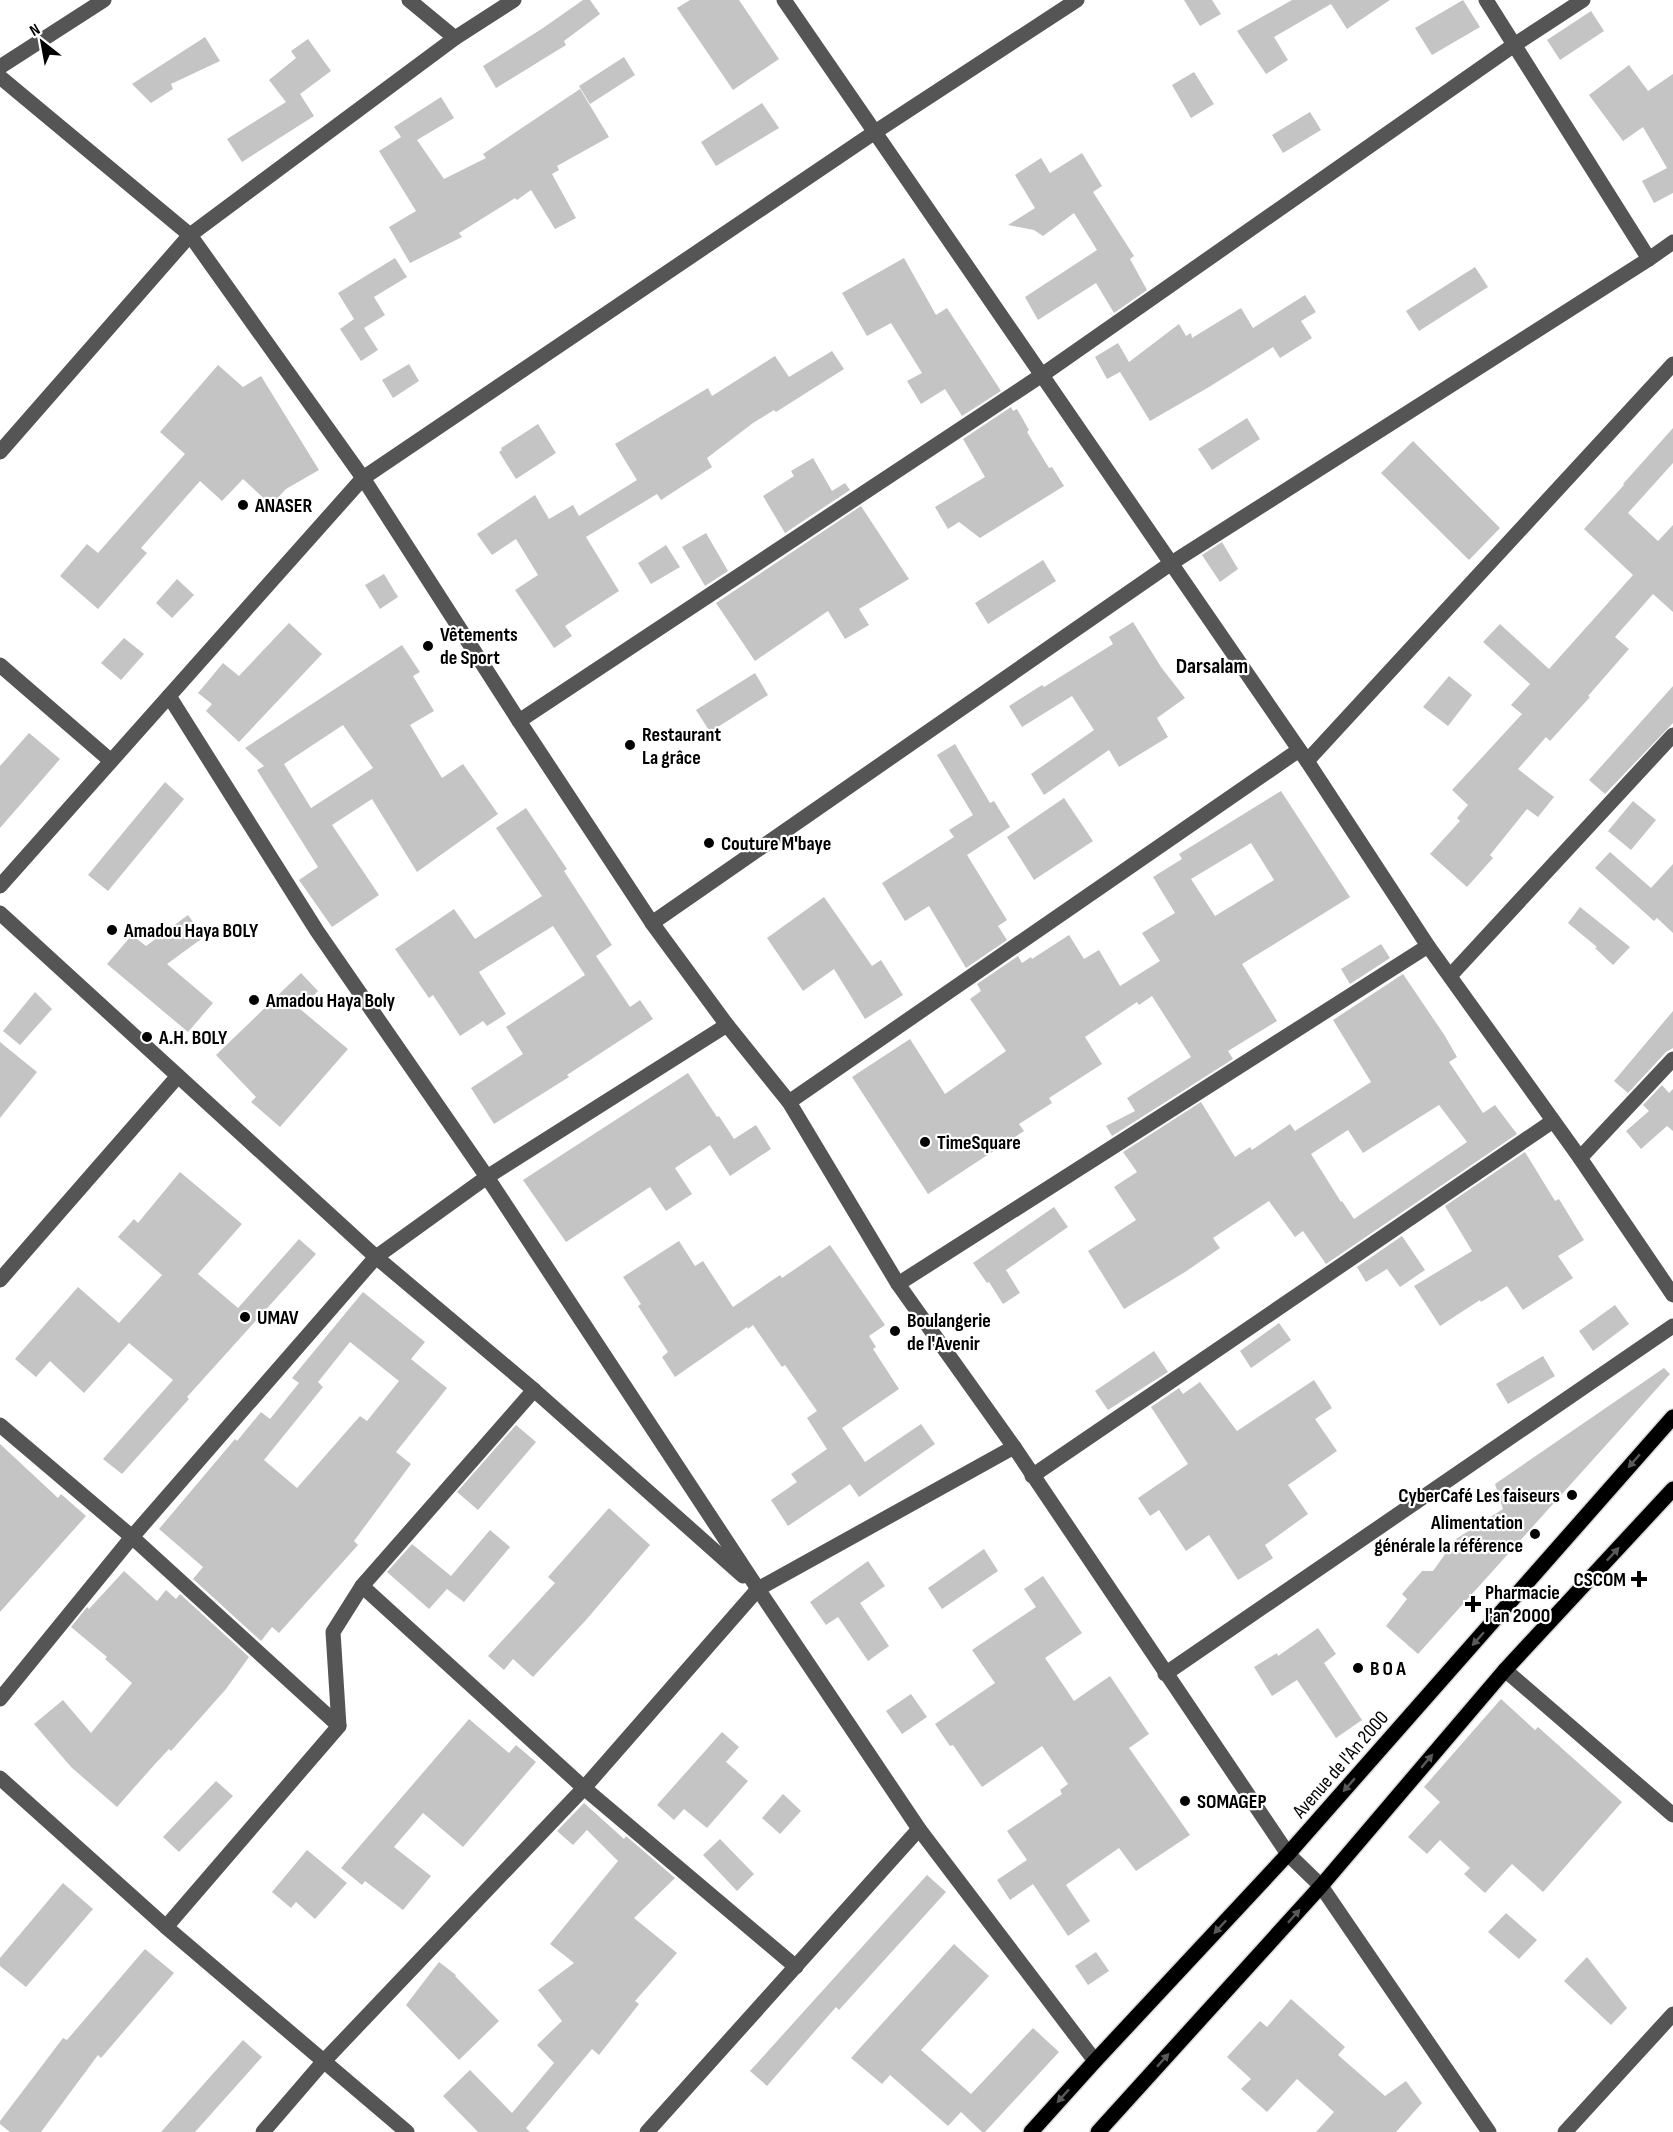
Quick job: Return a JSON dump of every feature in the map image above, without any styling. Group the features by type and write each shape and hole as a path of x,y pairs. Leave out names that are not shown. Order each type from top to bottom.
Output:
{"main road":[{"name":"Avenue de l'An 2000","path":"1031,2132 1288,1854 1673,1417"},
{"path":"1098,2132 1321,1886 1505,1670 1673,1489"}],"street":[{"path":"0,67 104,0"},
{"path":"409,0 454,38"},
{"path":"0,452 190,235 454,38 514,0"},
{"path":"784,0 1303,756 1428,946 1580,1158 1673,1295"},
{"path":"0,886 363,478 875,132 1077,0"},
{"path":"1486,0 1649,259"},
{"path":"519,721 1042,375 1514,45 1582,0"},
{"path":"0,77 190,235 363,478 652,923 727,1025 789,1102 898,1284 1014,1447 1288,1854 1321,1886 1488,2132"},
{"path":"652,923 1170,564 1673,242"},
{"path":"789,1102 1303,756 1673,364"},
{"path":"0,665 111,761"},
{"path":"169,696 317,931 487,1177 919,1829 1095,2061"},
{"path":"1450,976 1673,735"},
{"path":"0,913 376,1257 534,1390 758,1589"},
{"path":"898,1284 1428,946"},
{"path":"0,1699 132,1538 376,1257 487,1177 727,1025"},
{"path":"1580,1158 1673,1059"},
{"path":"0,1280 178,1076"},
{"path":"1032,1476 1552,1121"},
{"path":"1165,1674 1673,1326"},
{"path":"166,1927 339,1726 333,1632 362,1586 534,1390"},
{"path":"0,1425 132,1538 339,1726"},
{"path":"263,2132 324,2061 584,1788 758,1589 1014,1447"},
{"path":"362,1586 584,1788 796,1967"},
{"path":"1505,1670 1673,1815"},
{"path":"0,1779 166,1927 407,2132"},
{"path":"647,2132 919,1829"},
{"path":"1565,2132 1673,2014"}],"building":[{"path":"583,0 590,0 600,14 564,41 566,45 496,88 483,66"},
{"path":"690,0 739,0 779,59 733,90 677,8"},
{"path":"1184,0 1212,0 1221,14 1200,26"},
{"path":"1292,0 1390,0 1347,29 1331,4 1274,37 1288,60 1266,74 1237,31"},
{"path":"1463,0 1480,27 1432,55 1415,28"},
{"path":"1591,11 1604,31 1560,60 1547,40"},
{"path":"205,37 220,61 171,84 173,89 151,103 132,84"},
{"path":"308,39 331,71 300,94 314,116 242,162 227,139 286,102 269,80 296,58 291,51"},
{"path":"624,57 635,75 590,104 579,86"},
{"path":"1629,65 1648,91 1673,74 1673,193 1654,203 1642,181 1667,168 1643,127 1623,141 1589,95"},
{"path":"1194,72 1214,104 1191,118 1172,85"},
{"path":"580,89 609,137 557,166 559,170 552,174 576,218 555,229 531,190 459,233 462,237 410,263 389,227 416,211 379,151 401,137 394,127 441,97 454,118 417,140 444,179 486,158 483,154"},
{"path":"762,103 779,128 716,166 701,142"},
{"path":"1310,112 1321,130 1283,153 1272,135"},
{"path":"1082,153 1102,186 1093,192 1134,256 1130,259 1147,290 1114,313 1096,283 1038,320 1025,297 1097,250 1074,213 1043,236 1034,230 1008,225 1035,208 1015,175 1041,158 1050,173"},
{"path":"395,258 407,277 374,297 385,315 364,328 378,350 361,361 340,329 354,319 338,293"},
{"path":"904,258 936,315 947,308 1001,391 962,416 945,389 921,404 907,381 922,373 891,323 867,336 842,293"},
{"path":"1475,267 1488,287 1419,331 1406,311"},
{"path":"1305,295 1316,312 1301,321 1312,338 1280,358 1273,347 1150,421 1120,372 1107,379 1095,357 1118,343 1129,362 1179,324 1186,336 1191,333 1192,338 1241,308 1253,328"},
{"path":"832,351 844,369 776,412 774,410 753,423 707,458 712,467 661,500 657,494 586,537 619,591 565,626 572,636 554,648 515,590 538,575 516,539 492,555 477,534 535,495 549,519 573,505 579,516 637,480 615,444 708,388 712,396 775,356 789,377"},
{"path":"409,364 419,381 393,398 382,380"},
{"path":"218,365 243,387 261,376 319,470 286,489 271,505 243,479 222,501 200,481 141,548 147,553 98,609 60,576 87,544 98,553 185,454 160,432"},
{"path":"1011,407 1013,411 1017,409 1029,430 1027,432 1049,468 1052,467 1064,486 980,538 959,522 948,529 935,507 985,477 963,439"},
{"path":"1247,418 1260,439 1212,470 1198,449"},
{"path":"538,424 556,453 516,479 499,452 501,448"},
{"path":"1673,428 1673,463 1628,513 1658,541 1673,525 1673,612 1653,594 1615,637 1629,649 1550,741 1546,737 1518,769 1554,797 1538,817 1527,809 1490,855 1493,858 1467,887 1430,854 1460,821 1457,818 1468,805 1452,790 1522,714 1511,705 1530,684 1483,642 1500,624 1549,669 1633,575 1584,529"},
{"path":"1413,441 1500,528 1469,560 1381,473"},
{"path":"813,458 832,491 845,483 850,490 785,533 763,496 794,476 791,471"},
{"path":"861,506 909,579 859,609 869,625 845,639 828,611 755,661 716,603"},
{"path":"706,533 728,571 705,586 682,547"},
{"path":"1222,542 1238,569 1220,582 1202,555"},
{"path":"666,545 680,567 651,584 638,563"},
{"path":"1043,560 1056,581 988,624 975,603"},
{"path":"384,574 398,597 380,609 365,585"},
{"path":"177,579 194,595 172,618 156,603"},
{"path":"1133,622 1161,667 1185,698 1157,718 1168,737 1119,767 1109,750 1044,795 1031,774 1094,730 1072,696 1022,727 1009,706 1113,644 1109,637"},
{"path":"289,623 322,654 239,742 206,711 212,704 198,693 223,663 239,676"},
{"path":"124,638 144,654 121,680 101,663"},
{"path":"402,645 420,672 413,676 434,711 410,725 442,778 463,764 498,814 417,872 372,799 332,825 379,895 332,927 299,880 318,867 257,770 264,766 245,748","holes":["343,725 373,768 311,808 284,764"]},
{"path":"755,673 768,695 710,732 696,710"},
{"path":"1449,676 1472,695 1448,726 1423,707"},
{"path":"1673,686 1673,723 1605,794 1589,780"},
{"path":"29,733 60,759 0,828 0,766"},
{"path":"955,744 990,803 994,801 1010,827 967,855 1007,920 998,926 1007,940 966,968 929,906 905,921 882,883 954,837 949,830 973,815 937,755"},
{"path":"165,782 184,799 108,891 88,875"},
{"path":"1281,791 1350,897 1242,964 1277,1021 1228,1051 1233,1059 1112,1136 1106,1126 1135,1111 1127,1098 1191,1057 1152,996 1139,1005 1137,1002 1085,1037 1102,1064 1049,1098 1052,1103 1019,1124 1024,1131 928,1194 852,1077 910,1039 945,1094 1006,1051 970,999 981,991 977,984 1018,956 1022,963 1031,957 1032,959 1069,935 1084,959 1099,950 1120,986 1160,961 1142,933 1175,913 1153,877 1182,859 1179,854","holes":["1251,843 1274,880 1215,916 1191,879"]},
{"path":"1064,798 1093,841 1034,880 1007,837"},
{"path":"1633,801 1656,820 1631,850 1608,831"},
{"path":"526,808 567,869 564,871 612,945 596,956 630,1007 640,1000 653,1019 567,1075 569,1077 494,1124 471,1088 523,1054 506,1027 585,975 553,926 479,972 506,1014 487,1026 483,1021 460,1036 433,995 429,998 395,949 454,909 475,939 542,896 496,828"},
{"path":"1610,852 1651,888 1673,864 1673,933 1657,918 1654,921 1595,868"},
{"path":"824,897 872,966 881,960 903,995 865,1019 834,969 803,991 767,938"},
{"path":"1580,907 1630,947 1613,965 1595,948 1597,947 1568,923"},
{"path":"188,915 204,937 167,964 213,1003 188,1032 107,964 132,935 146,946"},
{"path":"1381,944 1390,958 1350,984 1341,969"},
{"path":"301,973 318,991 300,1009 348,1049 280,1127 251,1102 256,1097 216,1055"},
{"path":"1403,974 1445,1036 1457,1057 1449,1062 1483,1113 1495,1105 1517,1134 1326,1264 1303,1231 1295,1237 1269,1201 1213,1238 1220,1248 1124,1309 1088,1251 1136,1220 1114,1187 1137,1172 1123,1152 1201,1102 1235,1157 1250,1147 1252,1150 1290,1124 1295,1131 1371,1082 1333,1020","holes":["1439,1105 1467,1142 1354,1219 1311,1154 1348,1130 1363,1153"]},
{"path":"35,992 52,1009 20,1045 3,1031"},
{"path":"1673,1011 1673,1048 1666,1052 1628,1093 1614,1081"},
{"path":"0,1042 37,1072 0,1118"},
{"path":"688,1073 734,1139 756,1125 771,1149 730,1176 710,1145 675,1168 692,1194 666,1211 650,1187 566,1242 523,1180"},
{"path":"1662,1085 1669,1093 1673,1089 1673,1131 1667,1126 1641,1149 1626,1131 1649,1111 1643,1105"},
{"path":"1525,1152 1555,1201 1559,1199 1584,1240 1558,1256 1573,1278 1523,1310 1507,1286 1481,1302 1480,1300 1440,1326 1414,1286 1472,1251 1445,1206"},
{"path":"180,1172 242,1224 198,1274 238,1308 299,1239 316,1254 187,1397 189,1399 122,1474 103,1459 173,1380 129,1343 84,1393 50,1361 36,1377 15,1359 78,1287 119,1323 162,1275 118,1237 134,1219 138,1223"},
{"path":"1054,1207 1068,1227 1006,1270 1020,1293 1003,1304 973,1263"},
{"path":"1402,1236 1425,1270 1400,1287 1387,1269 1366,1282 1357,1267"},
{"path":"679,1241 695,1266 703,1261 733,1307 780,1275 782,1278 830,1245 885,1325 869,1336 876,1347 873,1349 899,1389 842,1428 865,1462 921,1424 935,1444 859,1497 850,1484 788,1526 771,1500 797,1482 791,1474 827,1449 807,1418 817,1411 785,1365 782,1367 753,1325 675,1377 662,1357 668,1352 638,1306 641,1304 623,1277"},
{"path":"363,1292 425,1342 411,1359 447,1388 396,1452 411,1464 354,1541 358,1545 279,1633 272,1627 261,1641 193,1579 203,1567 159,1529 235,1439 237,1441 261,1412 270,1419 299,1383 292,1378","holes":["350,1342 399,1381 367,1421 360,1416 297,1488 264,1460 323,1387 318,1382"]},
{"path":"1615,1305 1629,1324 1593,1351 1579,1331"},
{"path":"1279,1323 1291,1340 1251,1368 1240,1351"},
{"path":"1154,1351 1168,1372 1108,1410 1095,1391"},
{"path":"1543,1356 1555,1376 1508,1404 1496,1384"},
{"path":"1664,1368 1670,1374 1418,1654 1386,1626 1407,1599 1402,1594 1422,1571 1433,1571 1456,1539 1503,1509 1495,1484"},
{"path":"1314,1380 1332,1408 1315,1419 1337,1451 1288,1485 1308,1514 1265,1545 1273,1558 1238,1580 1209,1535 1186,1551 1159,1510 1150,1516 1138,1498 1188,1464 1151,1407 1179,1388 1183,1394 1200,1382 1237,1431"},
{"path":"516,1425 536,1442 478,1510 457,1492"},
{"path":"0,1444 58,1498 61,1494 86,1516 0,1612"},
{"path":"609,1508 650,1545 586,1620 533,1677 513,1659 504,1670 488,1656 555,1583 548,1577"},
{"path":"490,1530 510,1547 464,1602 447,1589 429,1609 387,1572 412,1544 451,1576"},
{"path":"984,1549 998,1571 942,1609 928,1588"},
{"path":"868,1561 885,1586 860,1603 889,1646 868,1661 838,1617 826,1625 810,1602"},
{"path":"124,1571 157,1601 166,1590 176,1599 180,1594 249,1657 226,1689 117,1807 71,1767 34,1724 63,1700 91,1733 132,1683 105,1659 107,1657 71,1627 87,1607 89,1609"},
{"path":"1043,1576 1082,1633 1045,1658 1074,1701 1110,1676 1149,1734 1129,1748 1190,1835 1136,1871 1119,1848 1066,1885 1090,1921 1068,1936 1033,1884 1010,1900 997,1880 1027,1860 1007,1831 1062,1794 1060,1790 1068,1784 1042,1746 982,1787 953,1745 950,1746 935,1724 995,1683 972,1650 1036,1607 1024,1589"},
{"path":"1318,1628 1336,1654 1324,1663 1362,1720 1336,1738 1297,1680 1272,1696 1254,1667 1277,1653 1278,1656"},
{"path":"911,1694 927,1717 902,1734 886,1711"},
{"path":"1501,1699 1535,1730 1538,1727 1622,1802 1543,1892 1512,1864 1485,1893 1464,1874 1470,1868 1440,1840 1427,1854 1408,1837 1440,1802 1424,1787"},
{"path":"469,1719 509,1753 516,1745 536,1762 463,1847 423,1813 394,1847 431,1876 403,1910 365,1881 362,1885 341,1868"},
{"path":"722,1732 739,1747 726,1762 748,1781 707,1828 684,1809 674,1820 657,1805"},
{"path":"216,1781 233,1796 179,1852 163,1837"},
{"path":"783,1794 801,1811 780,1834 762,1818"},
{"path":"584,1803 624,1839 626,1836 675,1878 634,1918 677,1953 635,2001 639,2004 599,2055 592,2049 526,2128 530,2132 478,2132 443,2096 470,2070 512,2113 554,2063 537,2045 562,2021 538,1990 574,1963 550,1944 618,1861 587,1830 573,1845 557,1831"},
{"path":"720,1839 754,1874 737,1891 703,1855"},
{"path":"307,1850 347,1883 315,1919 296,1902 291,1908 272,1892"},
{"path":"927,1875 946,1892 839,2010 836,2007 767,2086 750,2071"},
{"path":"63,1883 93,1909 26,1987 0,1966 0,1958"},
{"path":"1506,1913 1537,1940 1519,1959 1488,1932"},
{"path":"954,1944 989,1976 921,2050 971,2094 1033,2028 1059,2052 985,2132 982,2132 961,2112 948,2126 890,2075 882,2084 851,2058"},
{"path":"145,1949 174,1973 101,2058 98,2055 41,2132 10,2132 0,2124 0,2121 63,2038 67,2040"},
{"path":"1096,1952 1109,1971 1088,1985 1075,1966"},
{"path":"1587,1957 1627,2008 1611,2025 1564,1981"},
{"path":"439,1962 456,1975 499,2021 459,2060 406,2005"},
{"path":"1291,1999 1345,2047 1338,2055 1385,2096 1406,2081 1422,2103 1396,2132 1316,2132 1334,2112 1297,2079 1267,2112 1241,2089 1251,2079 1227,2057 1260,2021 1267,2027"},
{"path":"243,2040 262,2057 195,2132 161,2132"}],"place":[{"name":"ANASER","path":"243,505"},
{"name":"Vêtements de Sport","path":"428,646"},
{"name":"Restaurant La grâce","path":"630,745"},
{"name":"Couture M'baye","path":"709,843"},
{"name":"Amadou Haya BOLY","path":"112,930"},
{"name":"Amadou Haya Boly","path":"254,1000"},
{"name":"A.H. BOLY","path":"147,1037"},
{"name":"TimeSquare","path":"925,1142"},
{"name":"UMAV","path":"245,1317"},
{"name":"Boulangerie de l'Avenir","path":"895,1331"},
{"name":"CyberCafé Les faiseurs","path":"1572,1495"},
{"name":"Alimentation générale la référence","path":"1535,1534"},
{"name":"CSCOM","path":"1639,1579"},
{"name":"Pharmacie l'an 2000","path":"1473,1604"},
{"name":"B O A","path":"1358,1668"},
{"name":"SOMAGEP","path":"1185,1801"}],"district":[{"name":"Darsalam","path":"1212,665"}]}
